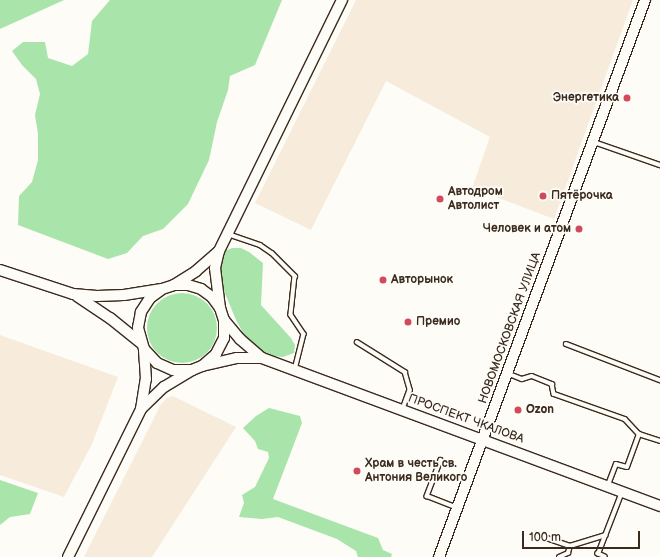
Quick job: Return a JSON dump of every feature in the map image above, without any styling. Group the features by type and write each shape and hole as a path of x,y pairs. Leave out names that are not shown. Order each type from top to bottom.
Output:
{"main road":[{"path":"202,366 216,354 224,338 224,320 220,308 215,268 219,251 342,0"},
{"name":"НОВОМОСКОВСКАЯ УЛИЦА","path":"439,557 645,0"},
{"path":"0,270 73,294 110,297 162,289 174,285 196,271 219,251"},
{"path":"174,285 188,285 201,289 212,297 220,308"},
{"path":"68,557 141,409 146,378 143,346 138,328 141,312 150,298 162,289"},
{"path":"73,294 105,314 143,346 157,363 173,370 192,370"},
{"path":"224,320 240,339 262,358"},
{"path":"141,409 164,387 192,370 202,366 237,358 262,358"},
{"name":"ПРОСПЕКТ ЧКАЛОВА","path":"262,358 660,506"}],"lane":[{"path":"593,142 660,165"},
{"path":"227,234 260,245 272,253 295,276 291,315 304,334 295,370"},
{"path":"357,342 405,372 410,390 403,410"},
{"path":"566,344 660,380"},
{"path":"506,373 522,379 532,376 552,384 554,394 625,419 639,434 660,441"},
{"path":"607,486 616,464 627,467 639,434"},
{"path":"440,460 427,496 457,508"},
{"path":"605,557 598,554 622,491"},
{"path":"544,537 570,546 606,535"},
{"path":"559,557 567,555 570,546"}],"shaded area":[{"path":"356,0 633,0 554,219 472,188 490,137 386,81 311,230 255,203"},
{"path":"0,335 118,377 92,444 64,497 0,475"},
{"path":"173,396 236,427 152,557 84,557 161,404 167,398"}],"green space":[{"path":"0,0 64,0 0,29"},
{"path":"110,0 282,0 255,65 230,76 228,90 217,122 209,160 188,204 163,229 143,236 127,253 108,259 18,225 19,196 32,182 38,160 38,134 35,115 40,94 36,79 22,65 12,51 23,42 45,42 48,58 72,66 88,54 92,21"},
{"path":"232,248 241,248 249,252 263,263 261,305 291,338 295,345 294,353 283,357 273,356 256,348 246,338 236,320 222,286 218,267 225,251"},
{"path":"182,293 195,296 207,303 214,315 217,328 214,341 207,353 195,360 182,363 169,360 157,353 150,341 147,328 150,315 157,303 169,296"},
{"path":"269,408 300,416 302,423 273,499 378,538 383,550 392,554 391,557 358,557 356,551 337,539 278,517 262,519 239,517 244,503 242,495 255,487 269,458 268,452 258,449 255,441 243,428 256,416"},
{"path":"0,480 38,493 30,514 10,517 0,525"}],"place":[{"name":"Энергетика","path":"627,98"},
{"name":"Пятёрочка","path":"543,196"},
{"name":"Автодром Автолист","path":"440,199"},
{"name":"Человек и атом","path":"579,229"},
{"name":"Авторынок","path":"383,280"},
{"name":"Премио","path":"408,322"},
{"name":"Ozon","path":"518,410"},
{"name":"Храм в честь св. Антония Великого","path":"357,471"}]}
